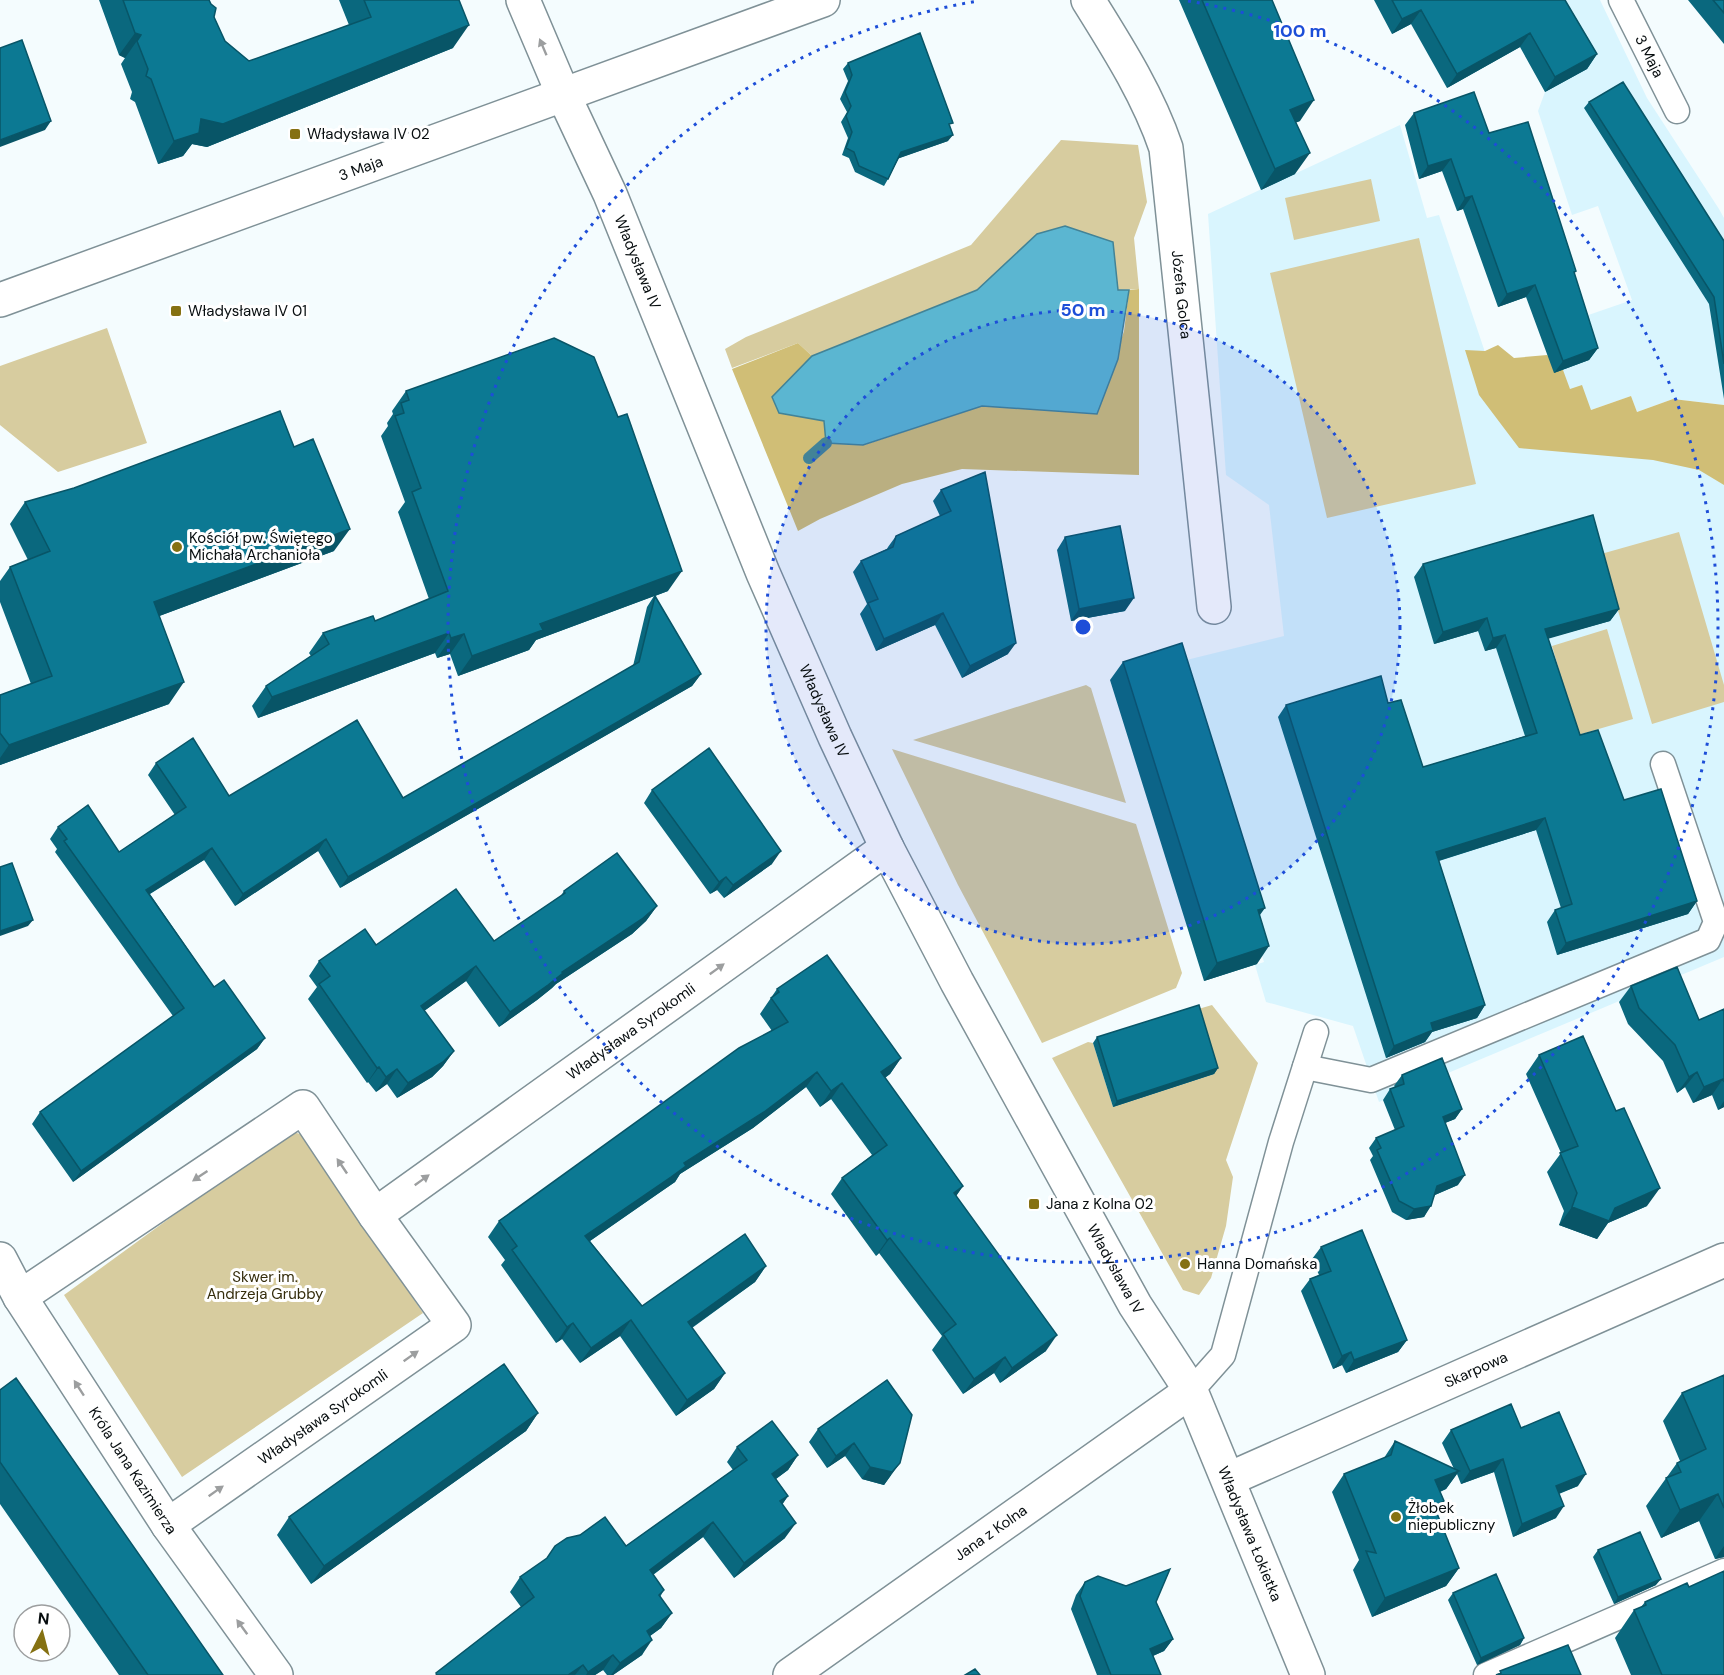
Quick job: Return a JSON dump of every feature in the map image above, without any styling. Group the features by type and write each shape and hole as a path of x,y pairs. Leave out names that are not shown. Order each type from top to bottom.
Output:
{"street":[{"name":"Władysława IV","path":"523,0 563,94 610,194 763,573 887,848 957,982 1135,1305 1191,1391"},
{"name":"3 Maja","path":"0,300 563,94 664,60 823,0"},
{"name":"Józefa Golca","path":"1088,0 1134,74 1166,148 1214,607"},
{"name":"Władysława Syrokomli","path":"375,1215 887,848"},
{"name":"Władysława Syrokomli","path":"20,1297 303,1107 375,1215 454,1325 168,1525"},
{"name":"Króla Jana Kazimierza","path":"0,1260 20,1297 168,1525 276,1675"},
{"name":"Skarpowa","path":"1229,1479 1724,1260"},
{"name":"Władysława Łokietka","path":"1191,1391 1308,1675"},
{"name":"Jana z Kolna","path":"790,1675 1191,1391"}],"lane":[{"name":"3 Maja","path":"1621,0 1677,111"},
{"path":"1305,1067 1371,1080 1708,940 1716,922 1663,764"},
{"path":"1191,1391 1223,1355 1316,1032"},
{"path":"1486,1675 1724,1571"}],"shaded area":[{"path":"1500,0 1600,0 1647,98 1724,218 1724,405 1673,399 1637,412 1631,396 1591,410 1570,390 1539,332 1632,300 1598,206 1572,215 1538,111 1545,92 1534,71 1540,67"},
{"path":"1400,125 1427,218 1439,215 1498,391 1724,458 1724,957 1379,1102 1353,1026 1266,1002 1255,965 1264,962 1170,664 1284,636 1269,505 1226,475 1208,214"},
{"path":"1139,289 1139,475 962,469 902,484 820,519 798,531 732,369 798,343 812,356 772,398 780,413 824,421 826,443 864,445 982,406 1097,414 1124,331 1129,290"},
{"path":"1498,345 1514,358 1547,355 1563,370 1570,389 1582,385 1591,410 1631,396 1637,412 1673,399 1724,405 1724,485 1699,470 1653,460 1519,448 1479,395 1465,350 1485,351"}],"green space":[{"path":"1061,140 1138,145 1147,202 1134,238 1139,289 1118,290 1037,234 977,290 812,356 798,343 732,368 725,349 746,337 971,245"},
{"path":"1371,179 1380,221 1294,240 1285,198"},
{"path":"1419,238 1476,484 1327,518 1270,273"},
{"path":"107,328 147,443 58,472 0,425 0,366"},
{"path":"1679,532 1724,685 1724,702 1652,724 1601,554"},
{"path":"1607,629 1633,719 1578,735 1552,646"},
{"path":"1086,685 1091,688 1126,803 913,740"},
{"path":"892,749 1136,824 1182,973 1176,988 1042,1043 958,885"},
{"path":"1212,1005 1258,1063 1226,1160 1233,1177 1226,1226 1211,1278 1199,1295 1183,1290 1052,1058 1088,1042 1093,1043 1113,1107 1214,1074 1195,1010"},
{"name":"Skwer im. Andrzeja Grubby","path":"297,1133 307,1137 423,1313 182,1477 64,1295 284,1135"}],"water":[{"path":"1065,226 1113,242 1118,290 1129,290 1118,359 1097,414 982,406 863,445 826,443 824,421 779,413 772,397 812,356 977,290 1037,234"}],"building":[{"path":"123,0 209,0 216,8 214,17 225,41 249,61 371,17 364,0 459,0 469,25 223,124 201,119 199,133 174,141 151,79 146,76 148,69 137,41 141,35 135,33"},
{"path":"1202,0 1272,0 1314,100 1290,110 1310,153 1275,169"},
{"path":"1392,0 1565,0 1597,54 1555,77 1530,33 1457,74 1421,10 1402,19"},
{"path":"1713,0 1724,0 1724,13"},
{"path":"920,33 953,123 949,124 953,135 901,152 888,179 859,166 854,152 846,148 852,132 846,116 851,106 845,92 852,75 848,63"},
{"path":"22,40 51,121 0,140 0,48"},
{"path":"1623,82 1724,241 1724,364 1714,297 1589,102"},
{"path":"1474,92 1489,133 1528,122 1598,348 1563,361 1535,285 1507,294 1472,196 1465,198 1451,159 1428,166 1414,113"},
{"path":"554,338 594,357 618,417 627,414 682,571 540,624 543,630 472,656 464,634 451,638 449,633 272,697 266,686 329,644 323,633 373,616 375,621 448,591 412,492 421,488 395,416 404,413 401,403 409,400 406,391"},
{"name":"Kościół pw. Świętego Michała Archanioła","path":"280,411 294,447 313,439 350,529 154,602 184,682 9,745 0,733 0,695 52,676 10,567 50,551 25,502 74,488"},
{"path":"985,472 1016,643 970,666 943,613 884,639 868,603 878,599 861,561 893,547 896,536 951,511 941,490"},
{"path":"1593,515 1619,609 1545,629 1580,735 1598,730 1624,800 1661,789 1697,901 1566,943 1555,910 1572,904 1545,818 1436,852 1485,1005 1431,1023 1433,1030 1394,1046 1286,705 1381,676 1388,703 1401,700 1423,767 1537,733 1505,635 1493,638 1487,618 1443,632 1423,564"},
{"path":"1120,526 1134,598 1079,609 1065,537"},
{"path":"655,596 701,674 348,877 326,839 243,894 212,848 146,890 214,987 224,980 265,1038 81,1171 40,1112 184,1008 64,841 67,839 58,827 88,805 119,852 186,807 156,763 193,738 229,796 357,720 403,798 639,662"},
{"path":"1182,643 1265,908 1258,910 1269,946 1217,963 1123,662"},
{"path":"709,748 781,851 733,885 726,877 719,882 652,790"},
{"path":"617,853 657,906 642,919 562,972 510,1012 476,966 421,1006 454,1051 443,1062 408,1083 397,1069 386,1077 379,1067 377,1068 319,984 330,976 319,961 365,929 376,945 456,889 494,941 565,893 564,891"},
{"path":"12,863 33,920 0,931 0,867"},
{"path":"827,955 901,1058 881,1072 963,1186 954,1193 1057,1335 1012,1368 1005,1357 974,1379 943,1334 956,1324 890,1238 887,1240 842,1178 887,1145 842,1083 831,1091 817,1072 764,1112 684,1163 686,1166 585,1236 642,1306 745,1234 766,1266 688,1322 725,1373 687,1400 631,1320 591,1348 573,1323 567,1327 512,1250 517,1246 499,1221 739,1048 788,1022 771,998 779,992 777,989"},
{"path":"1677,967 1699,1020 1724,1009 1724,1082 1723,1079 1704,1087 1697,1072 1689,1077 1675,1045 1639,1008 1631,986"},
{"path":"1199,1005 1218,1068 1117,1101 1097,1037"},
{"path":"1583,1036 1616,1111 1624,1108 1660,1188 1615,1208 1609,1221 1572,1207 1577,1193 1560,1153 1578,1146 1539,1055"},
{"path":"1442,1058 1462,1109 1443,1117 1465,1175 1437,1186 1431,1206 1414,1209 1399,1201 1377,1150 1381,1148 1376,1138 1404,1126 1390,1089 1404,1084 1402,1075"},
{"path":"1362,1230 1407,1340 1354,1360 1351,1352 1342,1356 1310,1279 1331,1271 1321,1247"},
{"path":"504,1364 538,1413 324,1566 289,1517"},
{"path":"1724,1375 1724,1508 1718,1494 1680,1510 1666,1478 1681,1472 1677,1463 1706,1449 1682,1393"},
{"path":"16,1378 223,1675 148,1675 0,1462 0,1390"},
{"path":"887,1380 912,1415 900,1463 892,1472 870,1467 854,1443 836,1456 818,1429"},
{"path":"1511,1404 1521,1428 1559,1412 1586,1474 1556,1486 1564,1506 1522,1524 1503,1459 1470,1471 1451,1430"},
{"path":"772,1421 798,1455 772,1474 788,1496 780,1501 796,1523 744,1563 713,1522 650,1570 664,1590 659,1595 672,1613 647,1631 652,1640 620,1663 613,1655 588,1672 583,1665 568,1675 437,1675 436,1673 534,1597 520,1577 547,1558 555,1546 567,1538 580,1535 605,1517 626,1546 747,1460 737,1447"},
{"path":"1395,1441 1459,1471 1435,1480 1444,1501 1434,1506 1459,1568 1385,1598 1366,1551 1376,1553 1344,1474 1391,1455"},
{"path":"1640,1532 1661,1579 1618,1597 1598,1550"},
{"path":"1170,1569 1156,1602 1173,1639 1150,1649 1161,1675 1111,1675 1080,1596 1085,1582 1098,1576 1126,1586"},
{"path":"1724,1571 1724,1675 1662,1675 1634,1610 1646,1605 1645,1602 1687,1583 1689,1587"},
{"path":"1496,1574 1524,1638 1481,1658 1453,1593"},
{"path":"1568,1645 1581,1675 1496,1675 1501,1673 1500,1671"},
{"path":"975,1669 980,1675 965,1675"}],"waterway":[{"path":"809,458 826,443"}],"place":[{"name":"Władysława IV 02","path":"295,134"},
{"name":"Władysława IV 01","path":"176,311"},
{"name":"Kościół pw. Świętego Michała Archanioła","path":"177,547"},
{"name":"Jana z Kolna 02","path":"1034,1204"},
{"name":"Hanna Domańska","path":"1185,1264"},
{"name":"Żłobek niepubliczny","path":"1396,1517"}]}
